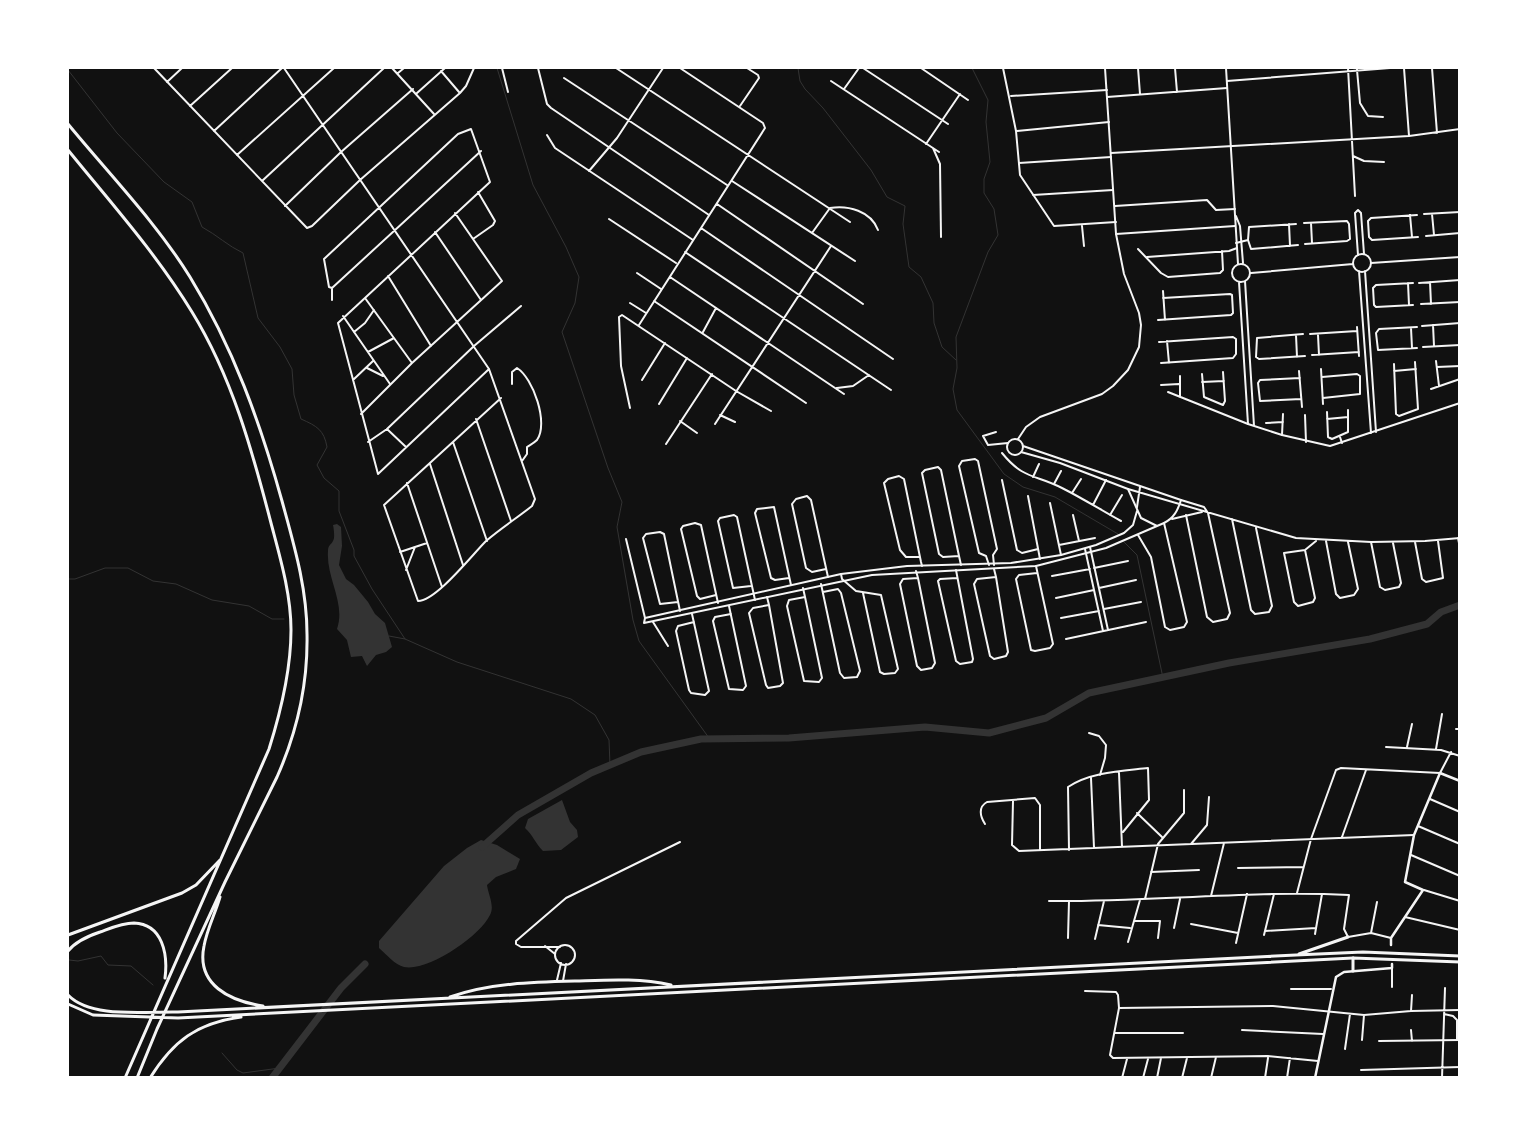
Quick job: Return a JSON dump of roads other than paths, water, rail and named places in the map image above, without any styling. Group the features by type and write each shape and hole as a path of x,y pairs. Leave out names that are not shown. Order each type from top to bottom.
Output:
{"highway":[{"path":"68,124 165,243 206,304 225,341 252,406 298,560 304,586 308,635 307,660 298,716 282,764 158,1028 138,1078"},
{"path":"68,150 158,260 193,313 213,351 238,409 249,442 286,584 291,630 290,654 280,711 269,749 164,984 125,1078"},
{"path":"68,935 189,890 222,857"},
{"path":"223,887 203,946 202,960 206,974 218,989 230,998 272,1007"},
{"path":"68,951 81,940 112,928 128,923 143,925 156,934 164,945 167,960 164,984"},
{"path":"1296,954 1347,935"},
{"path":"68,995 85,1007 103,1010 178,1012 1296,954 1363,952 1460,956"},
{"path":"1352,958 1353,970"},
{"path":"68,1004 93,1015 178,1018 1352,958 1460,962"},
{"path":"446,998 493,985 557,981 627,979 677,987"},
{"path":"150,1078 168,1051 187,1036 215,1022 258,1014"}],"main road":[{"path":"1391,945 1391,938 1423,890 1405,882 1417,826 1440,774 1460,781"},
{"path":"1314,1078 1331,989 1339,974 1353,970 1392,968 1392,964"}],"street":[{"path":"154,68 307,228 312,226 360,180 460,93 466,86 474,68"},
{"path":"167,82 182,68"},
{"path":"190,106 232,68"},
{"path":"214,131 283,68 489,369 501,398 534,502 487,541 431,596 418,601 384,505 501,398"},
{"path":"237,155 334,68"},
{"path":"262,181 322,123 384,68"},
{"path":"392,68 417,93 434,114"},
{"path":"398,73 404,68"},
{"path":"417,93 445,68"},
{"path":"502,68 508,92"},
{"path":"538,68 547,104 608,148 709,215"},
{"path":"616,68 850,222"},
{"path":"589,170 629,120 663,68"},
{"path":"639,325 684,252 748,156 765,126 740,107 680,68"},
{"path":"740,107 759,76 747,68"},
{"path":"844,88 859,68"},
{"path":"863,68 948,124"},
{"path":"921,68 968,100"},
{"path":"1003,68 1011,96 1020,175 1054,226 1116,222"},
{"path":"1018,439 1026,427 1040,417 1106,391 1121,379 1135,359 1141,325 1136,301 1124,274 1116,234 1105,68"},
{"path":"1138,68 1140,94"},
{"path":"1175,68 1177,92"},
{"path":"1226,68 1235,209 1242,243 1243,263"},
{"path":"1227,81 1349,69 1390,68"},
{"path":"1404,68 1409,136"},
{"path":"1432,68 1437,133"},
{"path":"1349,69 1355,196"},
{"path":"1357,70 1360,103 1368,116 1383,118"},
{"path":"441,71 460,93"},
{"path":"564,78 728,186"},
{"path":"831,81 938,152"},
{"path":"1108,97 1227,88"},
{"path":"285,206 341,152 413,89"},
{"path":"1011,96 1107,90"},
{"path":"926,144 960,94"},
{"path":"1016,130 1109,122"},
{"path":"332,300 332,288 323,260 458,134 468,129 472,131 481,151 490,180 344,316 338,325 378,474 489,369"},
{"path":"1111,153 1409,136 1460,129"},
{"path":"547,135 555,148 693,240"},
{"path":"933,148 940,164 941,237"},
{"path":"332,288 481,151"},
{"path":"1353,156 1364,161 1384,162"},
{"path":"1019,163 1111,157"},
{"path":"732,181 855,261"},
{"path":"1033,195 1114,190"},
{"path":"473,239 493,225 495,221 478,192"},
{"path":"1115,206 1207,200 1216,210 1235,209"},
{"path":"716,204 815,269 863,304"},
{"path":"830,208 846,208 864,214 875,222 878,230"},
{"path":"812,233 830,208"},
{"path":"1364,254 1361,213 1358,210 1356,212 1358,254 1354,258 1353,264 1359,272 1371,433"},
{"path":"361,414 412,363 502,282 456,212"},
{"path":"1424,214 1460,212"},
{"path":"1417,214 1371,218 1368,221 1368,228 1369,237 1372,240 1418,237"},
{"path":"1432,214 1434,235"},
{"path":"1410,215 1412,237"},
{"path":"1236,216 1238,264"},
{"path":"609,218 677,263"},
{"path":"1304,223 1346,221 1350,230 1350,239 1347,241 1305,244"},
{"path":"1310,223 1312,244"},
{"path":"1289,224 1290,246"},
{"path":"1296,224 1249,227 1247,240 1251,248 1298,245"},
{"path":"1082,225 1084,246"},
{"path":"1116,234 1235,226"},
{"path":"701,228 892,359"},
{"path":"1362,229 1368,228"},
{"path":"1350,230 1357,229"},
{"path":"434,232 481,300"},
{"path":"1426,236 1460,233"},
{"path":"1242,243 1247,240"},
{"path":"1236,243 1248,244"},
{"path":"714,424 831,246"},
{"path":"1230,251 1237,248"},
{"path":"1138,249 1161,273 1168,277 1220,273 1223,270 1222,251"},
{"path":"1147,257 1222,251 1237,253"},
{"path":"684,252 891,390"},
{"path":"1358,254 1364,254 1369,257 1371,263"},
{"path":"1371,263 1460,257"},
{"path":"1248,424 1239,282 1232,273 1233,268 1243,263 1249,267 1251,273"},
{"path":"1371,263 1366,271 1376,432"},
{"path":"1254,426 1245,281 1251,273 1353,264"},
{"path":"1359,272 1366,271"},
{"path":"637,273 661,289"},
{"path":"388,276 431,346"},
{"path":"669,276 844,394"},
{"path":"1419,283 1460,280"},
{"path":"1239,282 1245,281"},
{"path":"1430,282 1431,304"},
{"path":"1408,283 1409,305"},
{"path":"1413,283 1376,286 1373,288 1376,307 1413,305"},
{"path":"1163,291 1165,320"},
{"path":"1158,320 1231,315 1233,313 1230,294 1163,298"},
{"path":"364,297 412,363"},
{"path":"1367,297 1374,297"},
{"path":"653,301 806,403"},
{"path":"1421,304 1460,302"},
{"path":"630,303 646,313"},
{"path":"1233,305 1240,304"},
{"path":"368,442 387,429 474,346 520,306"},
{"path":"702,333 716,308"},
{"path":"354,332 365,323 374,310"},
{"path":"630,408 621,366 619,339 620,317 622,315 736,391 771,411"},
{"path":"344,316 390,384"},
{"path":"1422,326 1460,323"},
{"path":"1432,325 1434,346"},
{"path":"1242,327 1248,326"},
{"path":"1357,327 1359,356"},
{"path":"1411,327 1412,348"},
{"path":"1417,327 1380,329 1376,333 1377,349 1380,351 1417,348"},
{"path":"1310,334 1357,331"},
{"path":"1303,334 1259,338 1256,340 1256,357 1259,359 1305,356"},
{"path":"1318,334 1320,355"},
{"path":"1296,335 1298,357"},
{"path":"1159,342 1233,337 1236,348 1234,358 1161,363"},
{"path":"368,352 394,338"},
{"path":"1358,341 1365,340"},
{"path":"1370,341 1376,340"},
{"path":"1167,341 1169,363"},
{"path":"642,380 665,343"},
{"path":"1423,347 1460,345"},
{"path":"1236,348 1243,347"},
{"path":"1249,348 1256,349"},
{"path":"1312,355 1359,352"},
{"path":"659,404 687,358"},
{"path":"353,380 374,361"},
{"path":"1436,361 1439,387"},
{"path":"1394,364 1396,414 1399,416 1418,408 1415,362"},
{"path":"1437,367 1460,366"},
{"path":"366,368 385,377"},
{"path":"512,384 512,372 517,368 531,383 538,409 540,432 536,442 527,447 527,454 522,461"},
{"path":"1321,369 1323,404"},
{"path":"1394,371 1416,369"},
{"path":"1299,371 1302,407"},
{"path":"1202,374 1204,397 1221,405 1225,403 1223,372"},
{"path":"666,444 712,374"},
{"path":"1322,376 1357,374 1360,376 1361,384 1361,391 1357,395 1323,398"},
{"path":"835,388 853,386 868,375"},
{"path":"1180,376 1180,397"},
{"path":"1300,378 1260,380 1258,391 1260,401 1301,399"},
{"path":"1431,390 1460,379"},
{"path":"1202,382 1224,380"},
{"path":"1162,385 1180,384"},
{"path":"1361,384 1368,384"},
{"path":"1252,392 1258,391"},
{"path":"1168,392 1282,436 1326,446 1342,443 1460,403"},
{"path":"1210,409 1213,402"},
{"path":"1327,412 1328,438 1340,437 1348,432 1348,410"},
{"path":"1282,436 1283,414"},
{"path":"1407,414 1409,420"},
{"path":"720,415 735,422"},
{"path":"1305,415 1306,442"},
{"path":"1327,419 1348,417"},
{"path":"476,419 511,521"},
{"path":"680,422 697,433"},
{"path":"1266,423 1283,422"},
{"path":"387,429 406,447"},
{"path":"996,432 983,436 988,445 1008,443 1012,439 1018,439"},
{"path":"1340,437 1342,443"},
{"path":"1018,439 1023,446 1204,507 1208,513 1230,613 1227,619 1213,622 1207,617 1186,515"},
{"path":"453,442 487,541"},
{"path":"1008,443 1007,448 1011,453 1017,454 1021,452 1179,506 1296,538 1348,542 1415,542 1458,538 1460,548"},
{"path":"1021,452 1023,446"},
{"path":"1002,453 1015,468 1054,484 1121,521"},
{"path":"989,565 986,556 979,553 959,466 962,461 975,458 978,461 996,549 993,555 994,565"},
{"path":"430,464 463,565"},
{"path":"1033,477 1039,464"},
{"path":"959,556 943,557 939,554 922,473 925,470 938,467 941,470 959,556 960,565"},
{"path":"1054,484 1061,471"},
{"path":"920,557 906,557 900,550 884,483 888,479 900,476 904,479 922,566"},
{"path":"1072,493 1081,479"},
{"path":"1002,480 1017,550 1022,553 1038,549"},
{"path":"1093,505 1106,480"},
{"path":"407,483 442,586"},
{"path":"645,618 841,574 922,566 994,565 1040,559 1085,549 1130,529 1134,522 1140,487"},
{"path":"1128,489 1136,511 1146,522 1158,526"},
{"path":"826,569 812,572 806,568 792,504 796,499 807,496 811,500 828,577"},
{"path":"1028,496 1040,559"},
{"path":"1110,515 1122,496"},
{"path":"1172,518 1181,500"},
{"path":"1050,503 1061,555"},
{"path":"789,578 775,580 771,578 755,512 757,509 774,507 791,585"},
{"path":"626,539 645,618 644,623 842,580 916,571 1036,566 1092,553 1138,535 1172,518 1202,512"},
{"path":"751,586 733,588 718,521 720,518 734,515 737,518 755,600"},
{"path":"1073,515 1079,541"},
{"path":"1232,519 1251,610 1255,614 1270,612 1272,606 1256,528"},
{"path":"716,596 700,599 697,596 681,529 683,526 695,523 701,525 718,603"},
{"path":"1138,535 1150,557 1165,627 1170,630 1184,627 1187,622 1164,523"},
{"path":"678,602 660,604 643,538 646,534 660,532 664,534 680,611"},
{"path":"1059,546 1094,538"},
{"path":"1415,542 1422,579 1426,582 1443,578 1438,540"},
{"path":"1305,550 1315,598 1313,602 1298,606 1294,602 1284,555 1286,552 1305,550 1316,541"},
{"path":"1326,541 1336,594 1340,598 1354,595 1358,589 1348,542"},
{"path":"1104,542 1106,548"},
{"path":"1371,542 1380,587 1385,590 1399,587 1401,583 1393,542"},
{"path":"400,552 427,543"},
{"path":"406,571 415,547"},
{"path":"1090,547 1108,630"},
{"path":"1085,549 1103,631"},
{"path":"1094,568 1128,561"},
{"path":"1036,566 1053,644 1050,648 1034,651 1031,650 1016,579 1019,575 1037,573"},
{"path":"994,569 996,577 1008,652 1006,656 994,659 990,656 974,584 977,579 996,577"},
{"path":"1052,576 1090,569"},
{"path":"956,570 973,658 972,662 960,664 956,661 938,581 940,579 957,578"},
{"path":"916,571 918,578 935,663 932,668 921,670 917,666 900,584 903,579 918,578"},
{"path":"841,574 842,580 863,593 879,593 883,597 898,669 895,673 884,674 880,672 863,593"},
{"path":"1099,588 1136,580"},
{"path":"821,584 842,676 847,679 857,677 860,671 840,591 835,589 823,592"},
{"path":"803,588 805,597 822,678 819,682 804,681 787,606 789,600 805,597"},
{"path":"1056,598 1094,590"},
{"path":"767,597 783,683 780,686 768,688 750,613 753,608 768,605"},
{"path":"1104,609 1141,602"},
{"path":"729,606 731,614 746,686 743,690 728,690 713,621 715,617 731,614"},
{"path":"1061,618 1099,610"},
{"path":"692,614 694,622 708,691 705,695 691,693 689,690 676,632 678,626 694,622"},
{"path":"653,622 668,646"},
{"path":"1066,639 1146,622"},
{"path":"1436,750 1442,714"},
{"path":"1407,748 1412,724"},
{"path":"1089,733 1104,740 1106,752 1100,775"},
{"path":"1386,747 1436,750 1451,752 1460,756"},
{"path":"1297,893 1312,839 1338,769 1440,774 1451,752"},
{"path":"1069,850 1068,787 1077,780 1091,776 1148,768 1149,800 1123,832"},
{"path":"1342,837 1366,770"},
{"path":"1119,773 1123,832 1122,847"},
{"path":"1091,776 1094,848"},
{"path":"1145,899 1158,844 1184,813 1184,790"},
{"path":"1192,844 1207,825 1209,797"},
{"path":"984,824 981,814 984,804 1035,798 1040,805 1040,850"},
{"path":"1429,799 1460,812"},
{"path":"1013,801 1013,848 1019,851 1414,835"},
{"path":"1137,813 1163,838"},
{"path":"1417,826 1460,844"},
{"path":"560,963 566,964 574,960 574,951 568,945 560,947 521,947 516,944 516,941 557,904 586,887 680,842"},
{"path":"1211,896 1224,842"},
{"path":"1410,854 1460,876"},
{"path":"1238,868 1303,867"},
{"path":"1151,872 1199,870"},
{"path":"1423,890 1460,901"},
{"path":"1049,900 1140,900 1297,893 1350,896 1347,935 1372,933 1391,938"},
{"path":"1236,943 1247,894"},
{"path":"1264,935 1274,894"},
{"path":"1315,934 1322,894"},
{"path":"1174,928 1181,898"},
{"path":"1128,942 1140,900"},
{"path":"1068,938 1069,901"},
{"path":"1095,939 1104,901"},
{"path":"1372,933 1377,902"},
{"path":"1405,916 1460,930"},
{"path":"1135,921 1160,921 1158,938"},
{"path":"1191,924 1238,933"},
{"path":"1098,925 1132,928"},
{"path":"1265,930 1316,928"},
{"path":"545,946 556,955 560,963 557,981"},
{"path":"556,955 560,947"},
{"path":"563,981 566,964"},
{"path":"1392,968 1392,987"},
{"path":"1442,1078 1441,1040 1444,988"},
{"path":"1291,989 1331,989"},
{"path":"1085,991 1116,992 1118,995 1119,1008 1111,1058 1268,1056 1318,1061"},
{"path":"1411,1010 1412,995"},
{"path":"1119,1008 1273,1006 1364,1015 1411,1010 1460,1010"},
{"path":"1345,1049 1350,1014"},
{"path":"1379,1041 1458,1040 1457,1020 1453,1016 1443,1014"},
{"path":"1362,1040 1364,1015"},
{"path":"1242,1030 1322,1034"},
{"path":"1411,1030 1412,1040"},
{"path":"1115,1033 1183,1033"},
{"path":"1265,1078 1268,1056"},
{"path":"1211,1078 1216,1057"},
{"path":"1143,1078 1148,1058"},
{"path":"1157,1078 1161,1058"},
{"path":"1182,1078 1187,1058"},
{"path":"1287,1078 1290,1058"},
{"path":"1122,1078 1127,1059"},
{"path":"1361,1070 1460,1067"}],"waterway":[{"path":"497,68 533,185 566,247 579,277 575,303 562,332 608,468 622,502 617,527 633,620 639,641 709,738"},
{"path":"798,68 800,81 805,89 823,108 871,170 887,197 905,206 903,224 909,267 921,277 933,303 934,323 942,347 956,360"},
{"path":"972,68 988,100 986,122 990,162 984,179 984,193 994,209 998,235 988,252 956,337 957,368 953,389 957,410 1004,474 1023,487 1055,497 1118,534"},
{"path":"68,70 117,133 164,182 192,202 202,227 243,253 258,318 280,347 292,369 294,395 301,419 319,429 326,441 327,447 317,465 324,478 339,491 339,511 354,550 354,556 372,589 405,639 457,662 571,699 595,715 609,740 610,765"},
{"path":"1124,542 1137,555 1163,678"},
{"path":"68,579 75,579 105,568 128,568 153,581 176,584 212,600 249,606 272,619 284,619"},
{"path":"482,847 518,815 591,773 641,752 701,739 789,738 925,727 989,733 1046,718 1089,693 1229,663 1370,639 1427,624 1441,612 1460,605"},
{"path":"389,636 405,639"},
{"path":"69,960 78,961 101,956 108,965 131,966 153,985"},
{"path":"272,1078 341,988 365,964"},
{"path":"222,1053 237,1070 243,1073 280,1068"}]}
